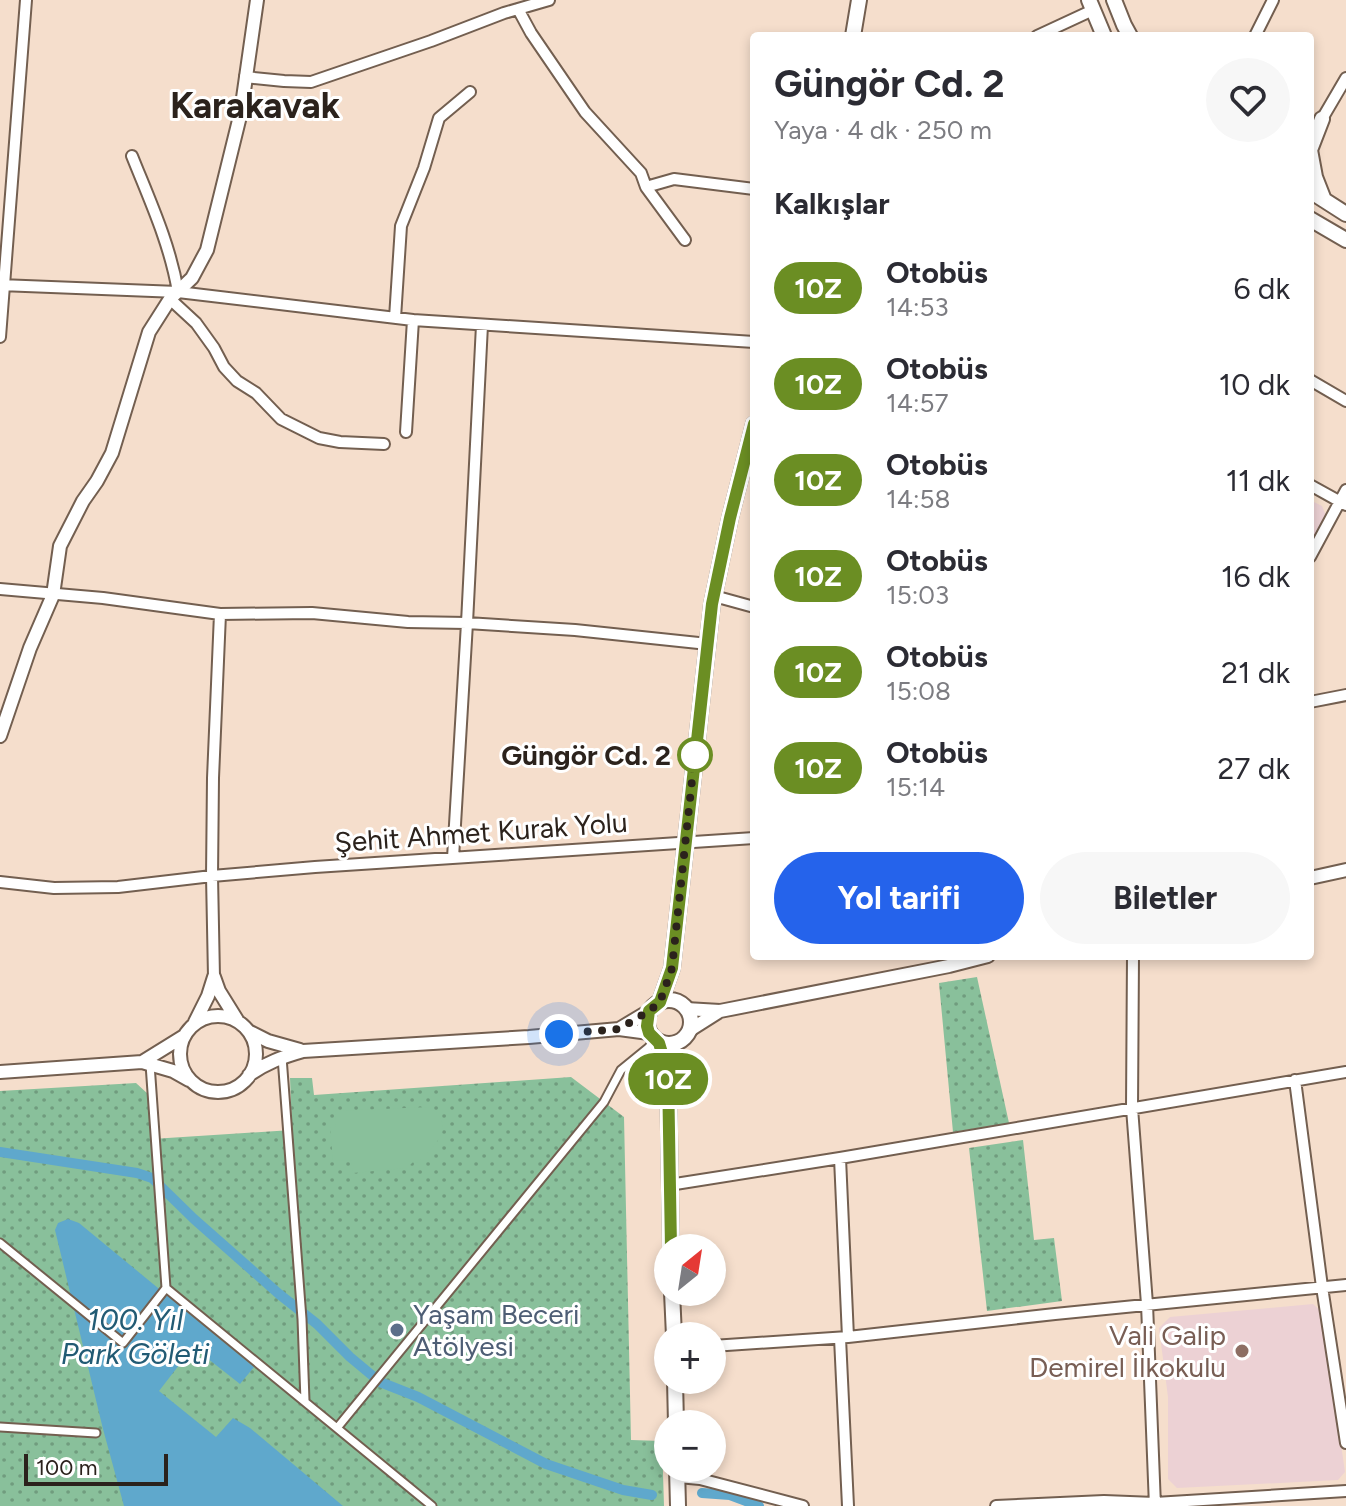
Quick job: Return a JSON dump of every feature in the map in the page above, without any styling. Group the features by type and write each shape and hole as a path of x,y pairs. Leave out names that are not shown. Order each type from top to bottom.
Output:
{"main road":[{"path":"1114,0 1128,32"},
{"path":"854,32 861,4"},
{"path":"1091,5 1102,32"},
{"path":"1314,126 1322,119"},
{"path":"1314,140 1322,119"},
{"path":"1314,172 1324,200"},
{"path":"1314,194 1346,214"},
{"path":"1314,221 1346,240"},
{"path":"671,1234 668,1073 647,1026 672,968 714,596 750,440"},
{"path":"668,1073 691,1023 672,968"},
{"path":"655,1007 667,1000 684,1006"},
{"path":"654,1038 674,1044 685,1036"},
{"path":"678,1482 678,1506"}],"street":[{"path":"0,337 26,0"},
{"path":"0,736 30,648 53,595 60,546 112,453 149,332 174,296 192,278 207,250 241,112 257,0"},
{"path":"245,77 311,82 549,0"},
{"path":"1257,32 1273,0"},
{"path":"1044,32 1091,5"},
{"path":"518,9 585,112 641,173 646,187 685,240"},
{"path":"1322,119 1346,78"},
{"path":"395,318 401,226 424,168 439,118 470,92"},
{"path":"132,156 161,226 175,270 174,296 214,348 224,367 281,419 319,438 384,444"},
{"path":"646,187 674,179 750,188"},
{"path":"2,285 174,296 413,320 750,342"},
{"path":"406,432 413,320"},
{"path":"453,858 482,325"},
{"path":"1314,382 1346,401"},
{"path":"1314,487 1343,504"},
{"path":"1314,551 1343,504 1346,490"},
{"path":"0,589 103,598 220,614 312,613 408,622 575,630 708,644"},
{"path":"714,596 750,606"},
{"path":"220,614 213,778 214,977 219,991 253,1041 256,1053 249,1075"},
{"path":"1314,701 1346,695"},
{"name":"Şehit Ahmet Kurak Yolu","path":"0,882 54,888 118,887 212,876 750,838"},
{"path":"1314,877 1346,870"},
{"path":"684,1006 720,1011 957,960"},
{"path":"1133,960 1132,1108 1147,1304 1155,1505"},
{"path":"194,1084 180,1062 180,1049 202,1009 214,977"},
{"path":"619,1029 655,1007"},
{"path":"685,1036 720,1011"},
{"path":"146,1063 203,1019 216,1016 228,1017 268,1041 303,1051"},
{"path":"0,1072 146,1063 173,1071 206,1090 219,1092 241,1084 265,1064 303,1051 619,1029 654,1038 648,1048 621,1070 604,1102 337,1428"},
{"path":"282,1057 301,1304 305,1401"},
{"path":"0,1243 123,1343 166,1288 160,1193 146,1063"},
{"path":"669,1185 1346,1072"},
{"path":"1295,1080 1346,1443"},
{"path":"840,1158 848,1506"},
{"path":"726,1345 844,1337 1346,1285"},
{"path":"166,1288 432,1506"},
{"path":"0,1427 96,1433"},
{"path":"711,1482 803,1506"},
{"path":"996,1506 1104,1501 1155,1505 1346,1491"}],"shaded area":[{"path":"1314,502 1322,506 1327,518 1314,542"},
{"path":"1313,1304 1322,1312 1345,1472 1338,1480 1177,1488 1168,1479 1168,1397 1159,1328 1170,1317"}],"green space":[{"path":"977,977 1009,1123 953,1132 939,983"},
{"path":"571,1077 624,1117 631,1440 654,1441 654,1482 663,1482 664,1506 0,1506 0,1091 136,1083 148,1094 152,1139 292,1130 290,1078 312,1078 314,1095"},
{"path":"429,1107 438,1114 443,1129 436,1143 417,1163 414,1161 407,1168 353,1173 351,1160 333,1161 330,1127 336,1127 335,1111"},
{"path":"1023,1140 1034,1240 1054,1238 1062,1301 987,1311 969,1148"}],"water":[{"name":"100. Yıl Park Göleti","path":"68,1219 79,1223 254,1367 240,1384 193,1347 159,1391 216,1437 233,1418 250,1428 343,1506 124,1506 55,1230 58,1223"}],"waterway":[{"path":"0,1152 152,1178 194,1219 380,1382 418,1397 546,1464 623,1490 652,1495"},
{"path":"702,1493 730,1495 759,1506"}],"bus line":[{"name":"10Z","path":"671,1234 668,1073 659,1043 649,1033 647,1018 649,1011 660,1002 672,968 712,604 750,440"}],"place":[{"name":"Güngör Cd. 2","path":"695,755"},
{"name":"Yaşam Beceri Atölyesi","path":"397,1330"},
{"name":"Vali Galip Demirel İlkokulu","path":"1242,1351"}],"district":[{"name":"Karakavak","path":"255,105"}],"route":[{"path":"559,1034 619,1029 660,1002 672,968 695,752 695,755"}]}
